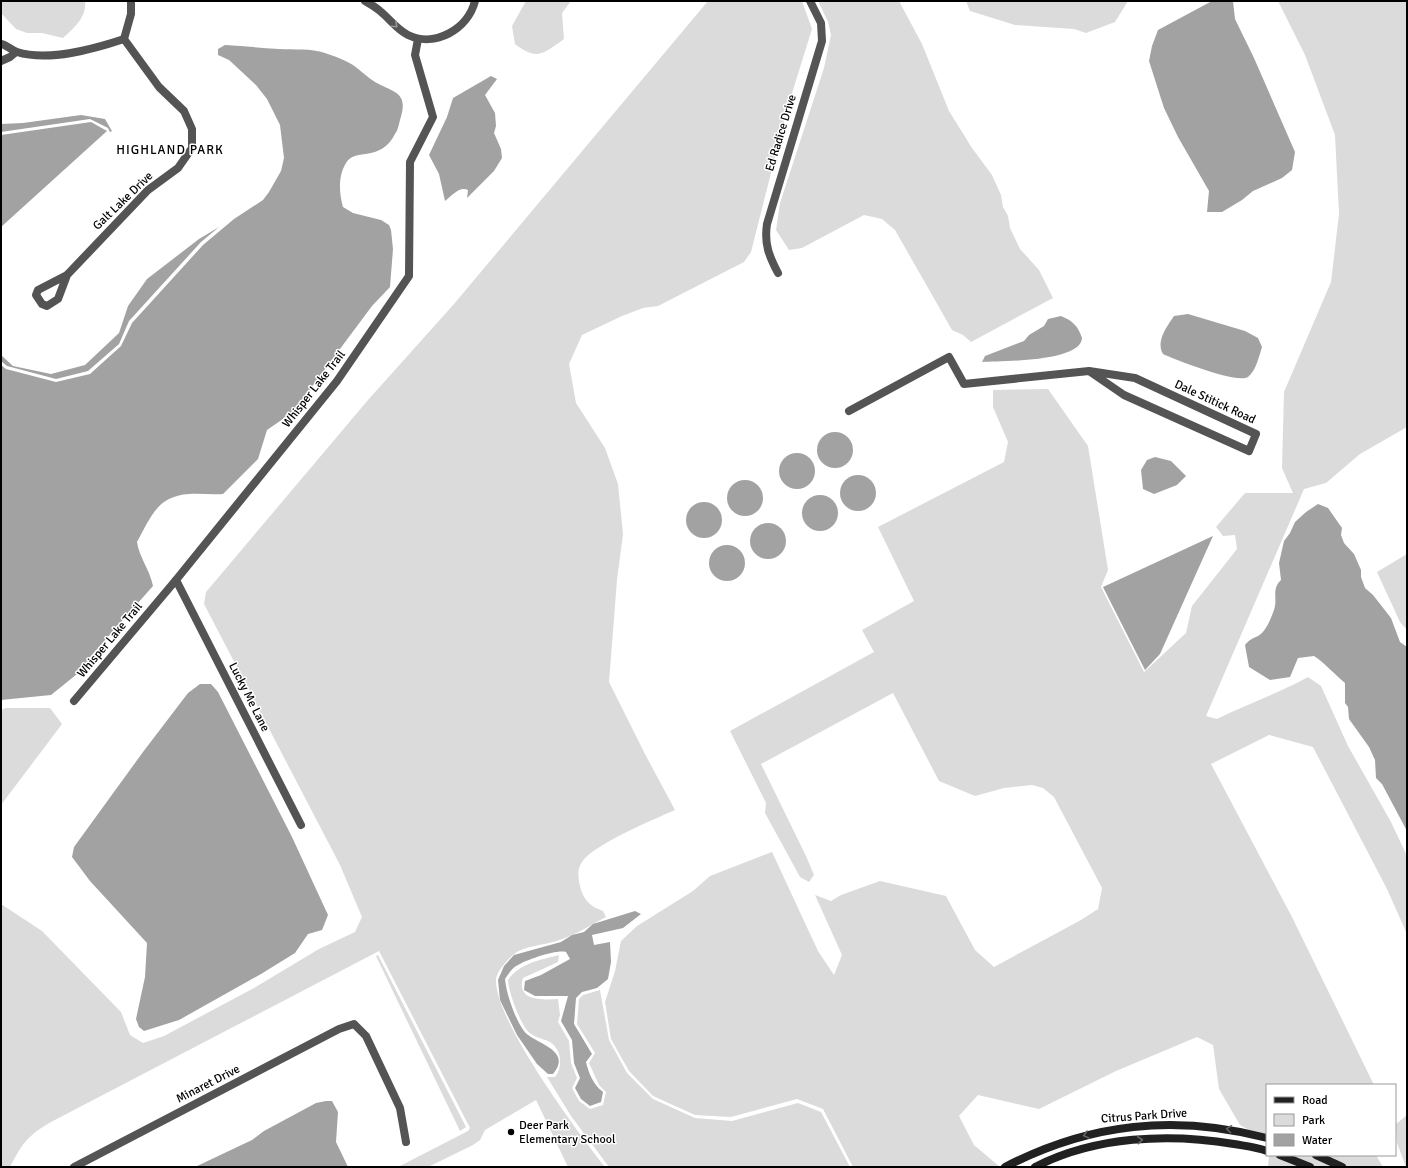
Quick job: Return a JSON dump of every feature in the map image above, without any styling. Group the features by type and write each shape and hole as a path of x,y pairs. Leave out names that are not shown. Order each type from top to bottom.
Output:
{"street":[{"path":"1,44 6,44 16,52 52,55 78,52 124,39 131,14 132,1"},
{"path":"369,2 381,11 396,27 418,39 430,39 446,36 458,28 468,16 475,1"},
{"name":"Ed Radice Drive","path":"778,273 768,255 765,245 765,235 822,41 821,23 810,1"},
{"name":"Galt Lake Drive","path":"67,275 148,190 178,168 192,148 192,129 184,110 159,87 124,39"},
{"name":"Whisper Lake Trail","path":"74,701 176,580 338,381 409,276 410,162 433,117 415,54 418,39"},
{"path":"1,61 10,57 16,52"},
{"name":"Dale Stitick Road","path":"849,411 949,357 964,384 1089,371 1135,378 1256,434 1249,451 1124,395 1089,371"},
{"name":"Lucky Me Lane","path":"176,580 301,825"},
{"name":"Minaret Drive","path":"74,1167 339,1029 354,1024 366,1036 400,1108 406,1142"},
{"name":"Citrus Park Drive","path":"1005,1167 1027,1156 1071,1139 1123,1128 1198,1124 1241,1131 1266,1138"},
{"name":"Citrus Park Drive","path":"1036,1167 1076,1151 1116,1142 1154,1138 1202,1139 1266,1151"},
{"path":"1282,1156 1310,1167 1316,1156"},
{"path":"1319,1156 1342,1167"}],"green space":[{"path":"1,1 85,1 85,7 79,22 63,38 42,33 27,33 16,29 1,13"},
{"path":"526,1 571,1 562,13 564,39 540,54 529,52 515,44 512,26"},
{"path":"708,1 802,1 812,29 788,106 751,252 744,262 658,306 643,308 622,316 582,335 569,364 576,403 605,448 618,484 623,534 617,580 609,682 675,810 611,840 598,848 580,864 578,877 581,891 585,899 591,905 603,911 606,917 565,938 517,952 503,966 496,979 499,997 508,1021 522,1047 558,1103 605,1167 568,1167 536,1100 485,1130 480,1140 473,1145 428,1167 398,1167 468,1131 470,1128 379,951 51,1122 37,1131 26,1141 10,1167 1,1167 1,904 42,931 121,1012 130,1035 143,1043 164,1036 254,988 319,949 355,932 362,917 340,865 204,604 206,592 368,400 454,304"},
{"path":"818,1 899,1 922,44 949,111 972,148 992,175 1001,195 1003,207 1008,216 1010,228 1020,249 1039,270 1053,298 971,342 963,335 952,330 895,230 882,219 864,215 802,248 789,250 776,230 780,203 824,68 831,35 828,22"},
{"path":"966,1 1128,1 1115,22 1086,33 1074,29 1015,25 970,11"},
{"path":"1278,1 1407,1 1407,427 1360,454 1326,483 1304,489 1206,716 1217,719 1308,677 1321,686 1348,746 1391,822 1407,856 1407,934 1387,889 1313,747 1269,735 1211,764 1292,917 1374,1084 1266,1084 1266,1139 1240,1125 1219,1089 1213,1045 1197,1037 1116,1071 1039,1109 978,1095 959,1116 974,1145 1000,1167 853,1167 823,1109 797,1099 731,1117 695,1115 653,1096 629,1071 611,1039 605,1002 615,971 621,941 637,926 693,891 710,876 772,852 818,951 834,975 842,955 815,895 831,901 841,895 880,881 946,896 975,950 994,967 1081,920 1098,909 1102,888 1054,797 1043,788 1032,785 1004,788 975,796 939,781 893,693 761,764 814,875 809,882 800,877 765,813 766,803 730,731 874,652 862,630 914,601 878,527 1004,462 1008,442 993,407 993,390 1048,389 1088,446 1108,570 1101,587 1144,672 1186,633 1192,606 1237,549 1235,535 1223,536 1216,527 1245,493 1293,493 1282,468 1284,392 1331,282 1339,214 1335,135 1305,55"},
{"path":"1407,554 1407,630 1400,622 1377,572"},
{"path":"6,708 50,708 62,724 1,805 1,710"},
{"path":"378,955 466,1127 460,1131 376,956"},
{"path":"559,955 558,962 523,978 522,986 523,991 532,998 558,999 560,1015 558,1022 569,1041 571,1063 577,1078 572,1088 579,1101 590,1109 603,1105 606,1092 599,1085 589,1063 595,1053 577,1024 579,999 583,995 600,990 609,1040 627,1073 653,1099 695,1118 732,1121 798,1103 821,1112 850,1167 609,1167 571,1116 547,1077 555,1077 558,1073 560,1059 557,1049 550,1042 528,1032 517,1012 510,991 508,980 518,970 531,963"},
{"path":"1407,1115 1406,1167 1397,1143 1396,1124"},
{"path":"1269,1156 1377,1156 1383,1167 1268,1167"}],"water":[{"path":"1212,1 1233,1 1235,19 1254,58 1295,152 1292,170 1282,178 1253,191 1242,200 1222,212 1207,212 1209,191 1178,137 1164,108 1149,61 1152,46 1158,30"},
{"path":"225,45 320,51 353,65 375,82 394,91 401,99 403,104 399,125 389,143 376,152 350,158 343,168 340,179 343,207 353,213 381,220 389,225 393,249 390,287 372,306 293,412 267,430 258,459 223,494 193,494 178,496 162,503 156,509 137,542 140,553 150,574 153,586 91,656 82,670 51,695 1,700 1,365 6,369 56,382 90,374 121,346 132,323 203,245 234,219 263,200 269,192 281,171 284,158 280,125 267,99 256,85 229,60 218,55 218,49"},
{"path":"491,76 497,79 485,95 495,113 496,126 494,133 501,149 502,158 494,171 467,198 468,190 462,189 445,201 439,174 429,155 447,117 453,98"},
{"path":"81,115 105,119 112,131 110,132 108,128 90,119 1,132 1,124 23,123"},
{"path":"91,122 107,131 1,227 1,135"},
{"path":"219,227 201,242 129,321 119,344 88,371 56,379 7,366 1,361 1,355 13,366 51,374 85,365 119,333 128,306 147,279 199,239"},
{"path":"1188,314 1245,331 1258,338 1262,347 1257,363 1248,377 1232,377 1220,374 1193,366 1163,354 1161,349 1161,339 1168,325 1174,316"},
{"path":"1061,316 1074,324 1079,330 1082,338 1078,346 1069,352 1039,359 982,362 985,356 1024,341 1029,335 1044,326 1048,319"},
{"path":"835,432 845,435 850,440 853,450 850,460 845,465 835,468 825,465 820,460 817,450 820,440 825,435"},
{"path":"797,453 807,456 812,461 815,471 812,481 807,486 797,489 787,486 782,481 779,471 782,461 787,456"},
{"path":"1155,457 1171,461 1186,476 1177,485 1154,494 1143,489 1141,470 1147,460"},
{"path":"858,475 868,478 873,483 876,493 873,503 868,508 858,511 848,508 843,503 840,493 843,483 848,478"},
{"path":"745,480 755,483 760,488 763,498 760,508 755,513 745,516 735,513 730,508 727,498 730,488 735,483"},
{"path":"820,495 830,498 835,503 838,513 835,523 830,528 820,531 810,528 805,523 802,513 805,503 810,498"},
{"path":"704,502 714,505 719,510 722,520 719,530 714,535 704,538 694,535 689,530 686,520 689,510 694,505"},
{"path":"1318,504 1328,508 1342,528 1341,535 1344,543 1354,554 1361,570 1361,577 1365,588 1373,595 1391,618 1400,642 1407,647 1407,831 1382,784 1376,778 1375,760 1369,747 1349,719 1348,707 1345,703 1345,683 1314,656 1298,658 1290,677 1270,680 1249,667 1245,645 1250,640 1261,634 1268,624 1274,610 1275,591 1281,580 1279,563 1284,541 1295,522"},
{"path":"768,523 778,526 783,531 786,541 783,551 778,556 768,559 758,556 753,551 750,541 753,531 758,526"},
{"path":"1213,536 1160,654 1145,670 1103,587"},
{"path":"727,545 737,548 742,553 745,563 742,573 737,578 727,581 717,578 712,573 709,563 712,553 717,548"},
{"path":"200,684 211,684 218,692 292,837 328,915 322,930 308,934 295,953 179,1020 144,1031 139,1027 136,1019 145,977 147,943 90,881 72,857 74,847 143,752 188,693"},
{"path":"635,911 641,914 623,928 592,935 594,945 610,942 611,962 608,979 597,988 582,992 576,998 574,1024 592,1054 586,1062 590,1075 603,1092 601,1102 590,1106 581,1099 575,1088 580,1078 574,1063 572,1040 561,1021 568,996 535,996 524,990 525,981 541,975 570,959 566,952 562,951 549,953 522,963 512,969 505,979 507,991 517,1020 524,1031 549,1048 558,1058 558,1065 553,1074 548,1074 537,1064 517,1035 500,1000 498,980 504,966 514,955 561,942 572,935 584,932 593,924"},
{"path":"332,1101 338,1112 336,1142 348,1167 195,1167 252,1140 264,1131 316,1103"}],"place":[{"name":"Deer Park Elementary School","path":"511,1132"}],"district":[{"name":"HIGHLAND PARK","path":"170,150"}]}
